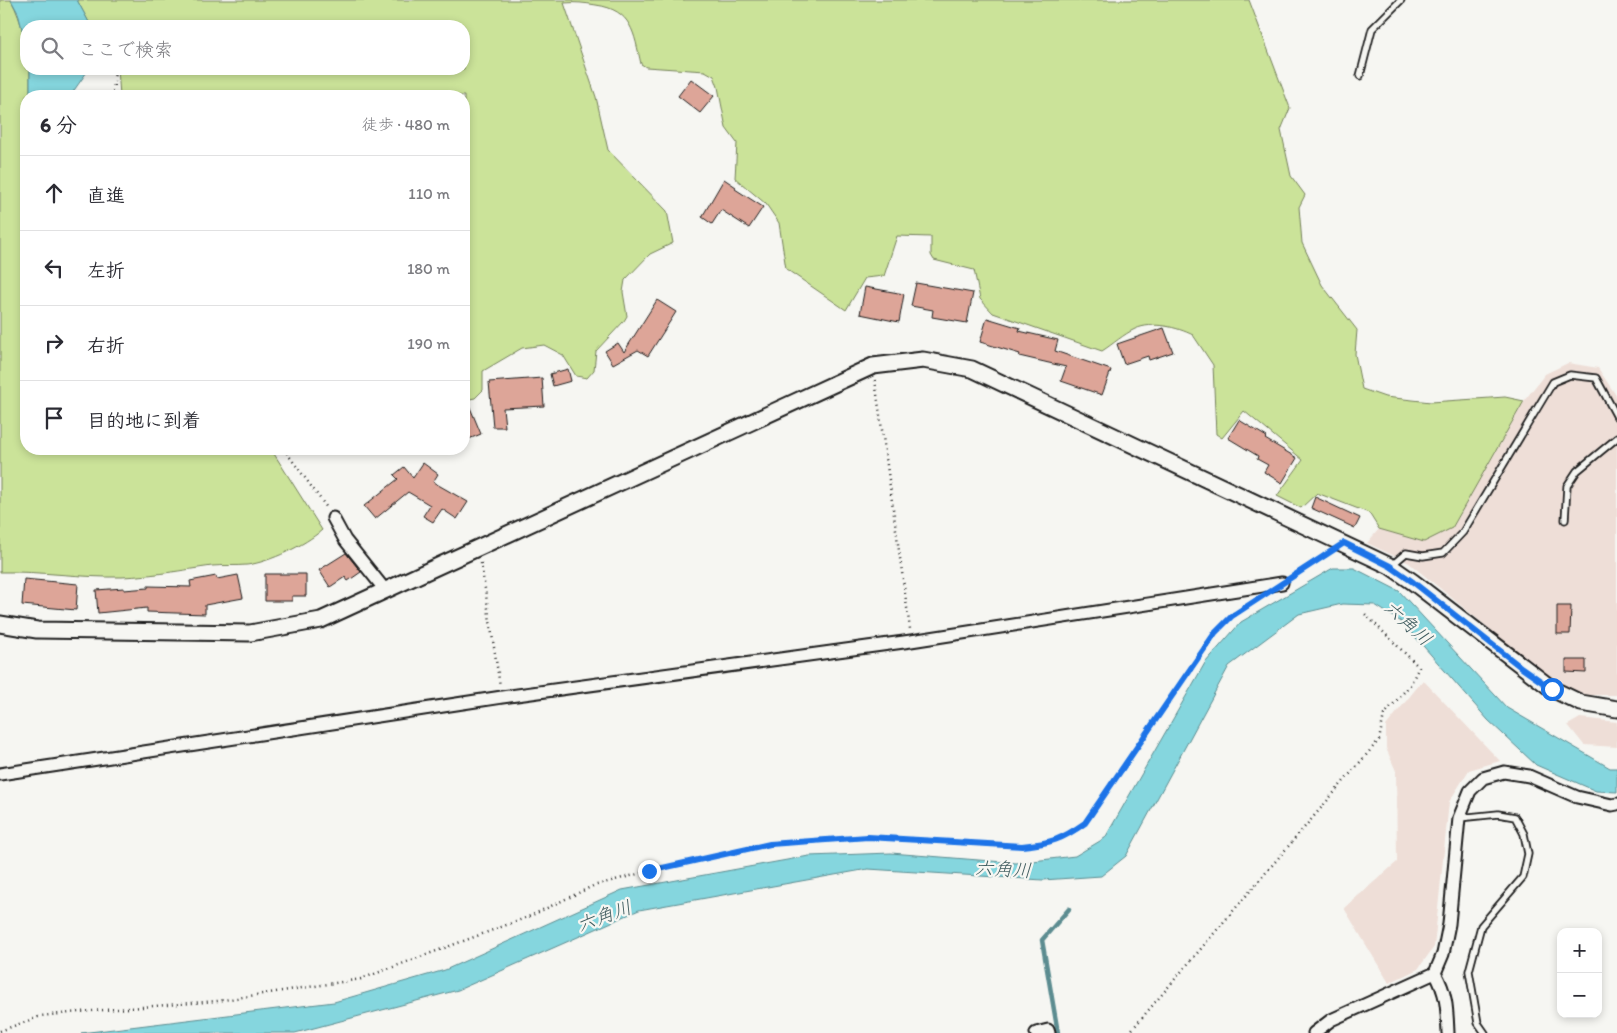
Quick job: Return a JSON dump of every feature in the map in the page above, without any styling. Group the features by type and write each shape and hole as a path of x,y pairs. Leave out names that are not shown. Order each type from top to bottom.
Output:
{"street":[{"path":"0,624 37,630 250,633 321,620 873,366 923,360 972,369 1390,566 1552,689 1581,703 1617,709"},
{"path":"333,518 345,540 385,590"},
{"path":"0,774 502,697 911,641 1282,583"},
{"path":"1314,1033 1331,1020 1434,973 1442,954 1449,924 1460,818 1470,791 1483,778 1504,772 1529,776 1577,797 1612,805 1617,804"},
{"path":"1434,973 1443,988 1448,1014 1448,1033"},
{"path":"1036,1033 1048,1030 1049,1033"}],"lane":[{"path":"1360,76 1372,29 1401,0"},
{"path":"1390,566 1406,553 1423,556 1442,553 1463,532 1553,382 1570,375 1596,378 1617,416"},
{"path":"1565,520 1567,486 1577,472 1617,438"},
{"path":"1460,818 1498,814 1515,817 1524,834 1528,854 1523,877 1481,926 1469,971 1478,1024 1485,1033"}],"path":[{"path":"113,90 115,75"},
{"path":"873,366 911,641"},
{"path":"288,455 333,518"},
{"path":"1282,583 1344,543"},
{"path":"478,548 502,697"},
{"path":"0,1031 41,1016 217,1000 361,979 528,917 593,886 649,871 770,844 868,837 1022,846 1045,844 1066,836 1085,823 1215,633 1232,616 1257,600"},
{"path":"1129,1033 1378,740 1384,715 1410,685 1419,667 1363,612"}],"shaded area":[{"path":"1568,363 1598,368 1617,397 1617,695 1587,695 1558,685 1409,563 1367,543 1379,529 1424,542 1452,528 1524,401 1545,374"},
{"path":"1423,680 1500,761 1469,770 1449,802 1434,947 1418,969 1389,983 1344,908 1397,862 1396,771 1386,748 1386,726"},
{"path":"1580,718 1617,722 1617,747 1584,745 1568,725"}],"green space":[{"path":"0,0 11,0 20,23 20,75 30,75 30,90 20,90 20,455 275,455 322,530 297,547 276,557 247,565 212,566 156,574 107,577 0,572"},
{"path":"77,0 1249,0 1290,108 1281,130 1291,176 1305,195 1299,207 1302,243 1322,285 1357,330 1355,354 1362,389 1385,397 1431,402 1505,397 1524,401 1452,528 1424,542 1379,529 1369,513 1317,493 1301,508 1277,496 1303,460 1244,411 1222,438 1216,434 1213,365 1193,335 1165,326 1149,325 1135,329 1102,351 993,313 980,299 974,270 934,260 931,255 931,237 897,236 884,276 865,278 846,310 786,269 779,223 766,204 735,178 737,143 726,128 714,76 705,71 646,67 641,64 633,33 624,18 608,8 572,3 564,3 596,97 608,150 667,211 673,243 650,254 625,280 623,292 627,316 596,351 594,370 587,378 576,376 563,355 544,345 522,348 483,371 483,390 475,398 470,399 470,90 120,90 118,75 470,75 470,20 88,20"}],"water":[{"path":"11,0 77,0 88,20 20,21"},
{"path":"30,75 85,75 74,90 30,90"},
{"name":"六角川","path":"1333,568 1354,568 1399,591 1507,708 1610,768 1617,768 1617,792 1596,791 1536,765 1488,720 1403,623 1375,605 1342,604 1299,614 1229,666 1126,856 1101,876 1043,880 868,869 639,910 458,990 295,1033 81,1033 334,1002 445,970 622,890 809,856 891,853 1016,863 1075,856 1105,838 1205,663 1241,622"}],"building":[{"path":"691,79 714,96 700,113 678,96"},
{"path":"724,179 736,187 735,189 763,207 749,228 721,210 712,224 702,217"},
{"path":"916,283 973,293 967,323 932,317 933,310 911,306"},
{"path":"865,287 904,294 899,322 860,314"},
{"path":"657,300 676,312 648,356 638,350 613,364 605,351 618,343 624,352"},
{"path":"987,318 1020,328 1019,331 1058,340 1055,351 1111,370 1102,395 1061,381 1066,367 1019,356 1020,354 980,342"},
{"path":"1164,328 1173,352 1149,360 1148,356 1124,364 1117,344"},
{"path":"568,369 571,381 553,386 550,374"},
{"path":"542,378 544,406 503,408 505,427 493,427 489,382"},
{"path":"470,407 481,434 470,439"},
{"path":"1239,420 1267,437 1265,439 1297,458 1282,483 1264,472 1268,465 1257,459 1258,456 1228,438"},
{"path":"423,463 438,474 433,482 468,502 457,519 442,509 433,522 423,516 430,505 408,492 375,519 364,506 398,479 394,475 404,467 413,478"},
{"path":"1315,497 1360,518 1355,528 1311,508"},
{"path":"346,553 361,572 348,581 345,577 330,587 319,570"},
{"path":"265,574 306,574 306,596 292,596 292,601 265,601"},
{"path":"238,575 243,598 205,605 205,614 147,612 147,608 98,613 96,590 124,588 124,590 148,588 148,586 191,587 190,581 216,576 217,579"},
{"path":"24,579 78,584 76,610 22,605"},
{"path":"1557,606 1571,606 1570,634 1557,634"},
{"path":"1566,660 1586,660 1586,673 1566,672"}],"waterway":[{"path":"1058,1033 1042,940 1069,909"}],"route":[{"path":"649,871 770,844 868,837 1022,846 1045,844 1066,836 1085,823 1096,804 1215,633 1232,616 1344,543 1390,566 1413,582 1522,668 1552,689"}]}
